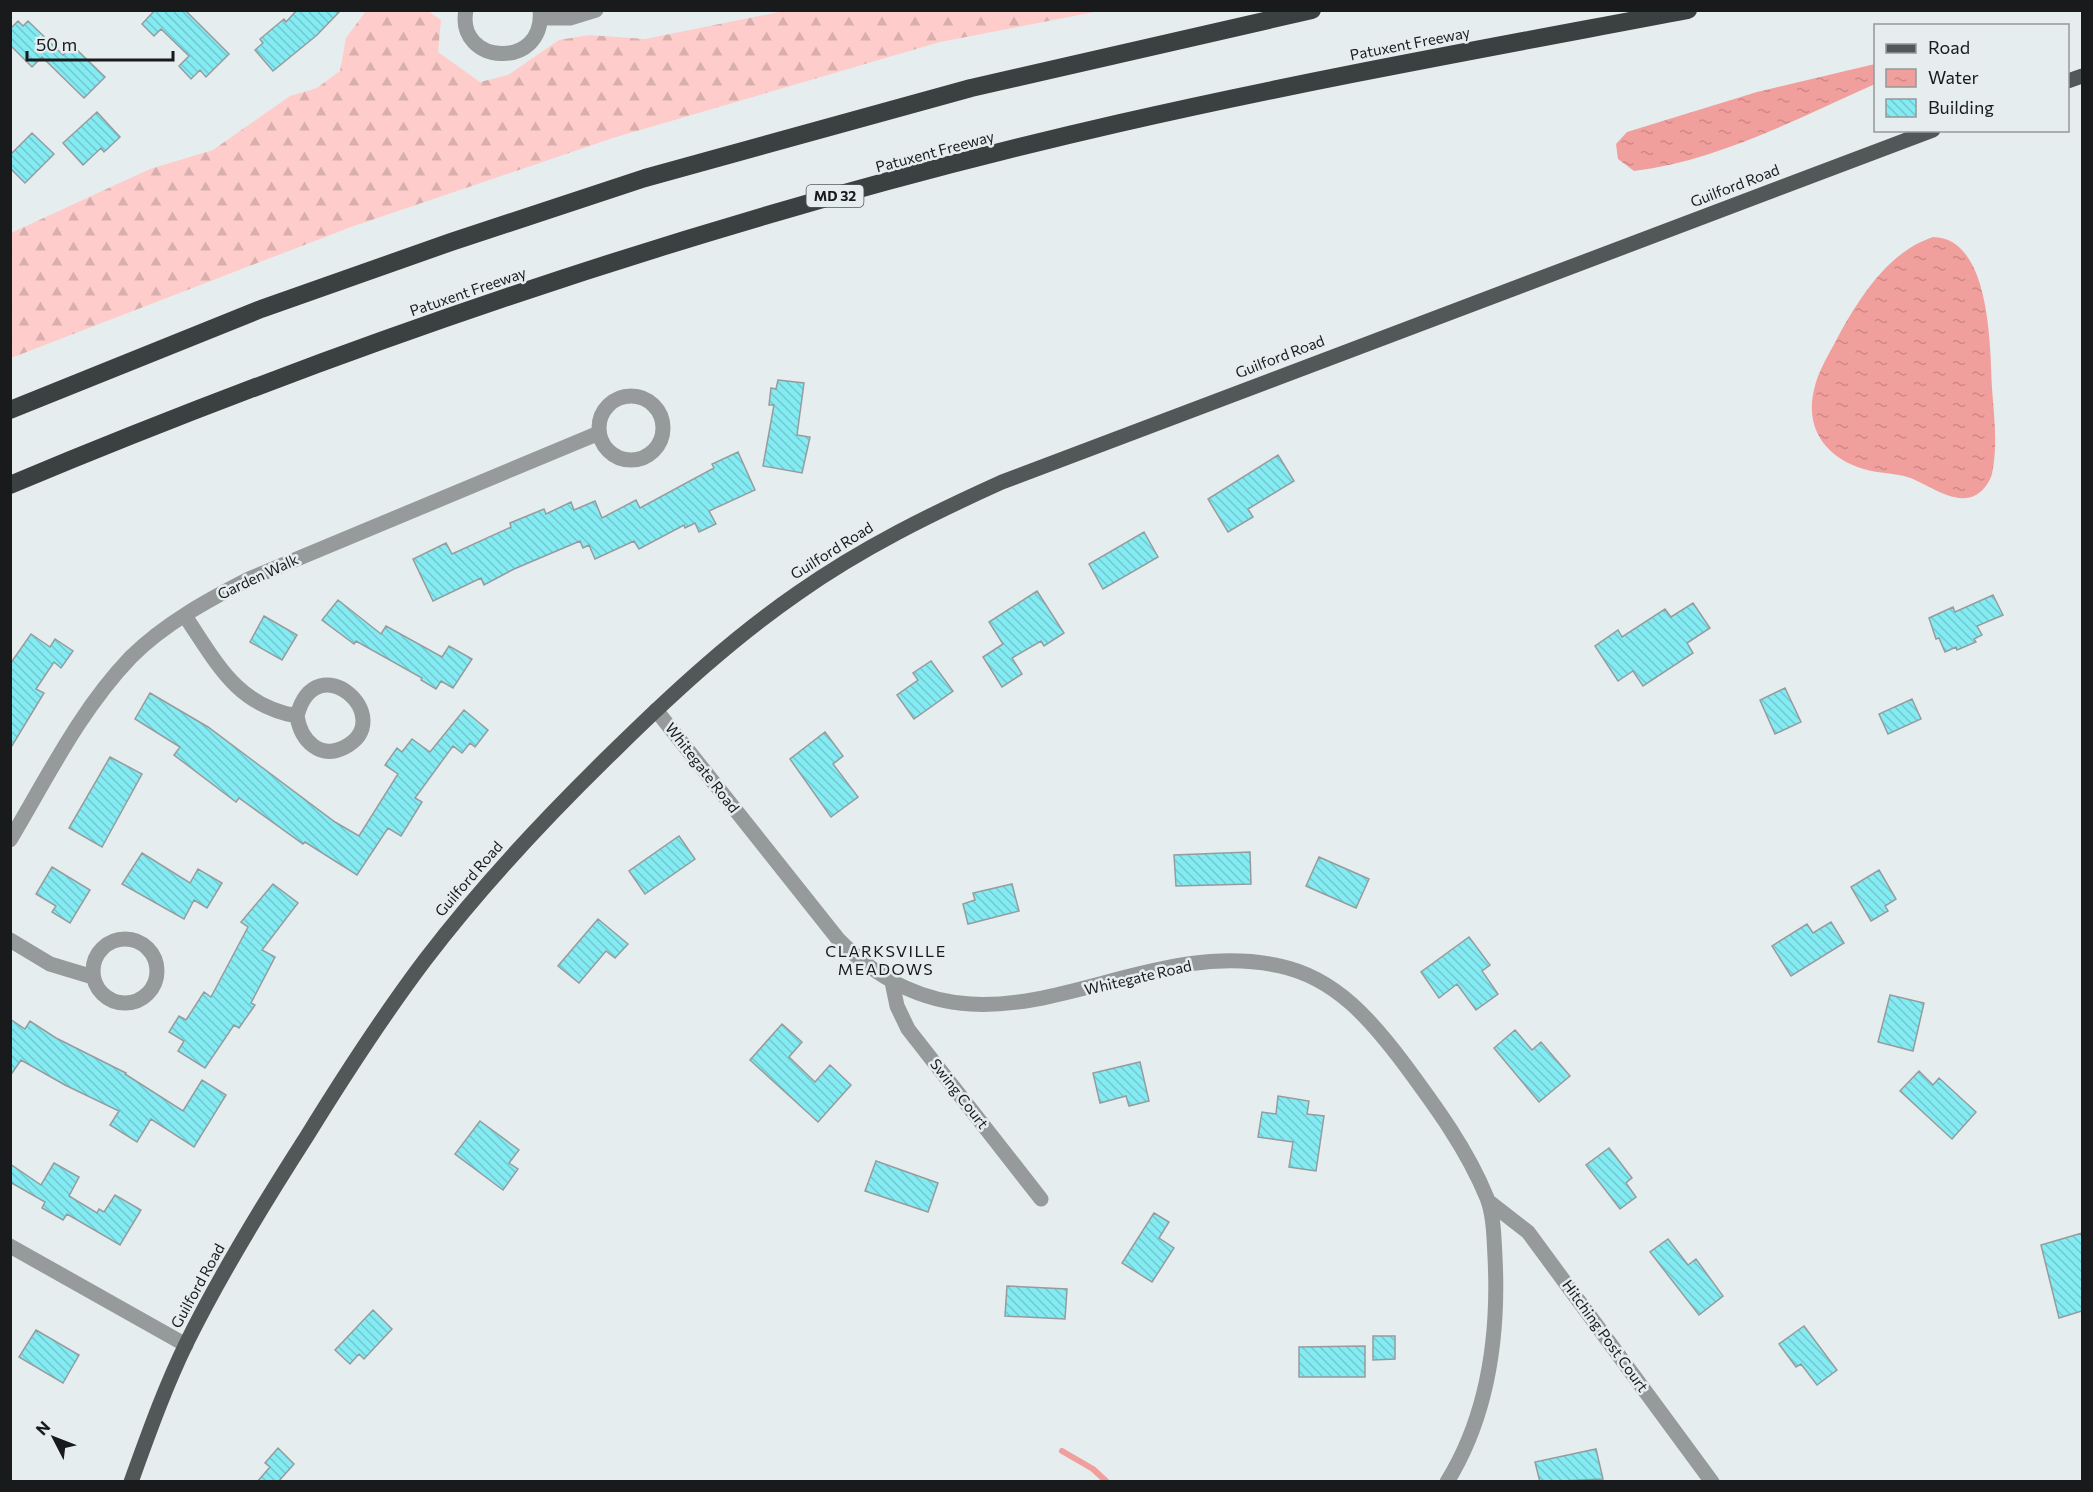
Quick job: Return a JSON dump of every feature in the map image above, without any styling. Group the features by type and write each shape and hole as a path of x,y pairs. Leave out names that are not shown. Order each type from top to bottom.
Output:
{"highway":[{"path":"10,410 261,309 451,242 645,178 971,88 1312,10"},
{"name":"Patuxent Freeway","path":"10,485 146,428 436,322 662,246 806,204 1172,111 1393,65 1688,10"}],"main road":[{"name":"Guilford Road","path":"131,1482 186,1345 276,1184 359,1053 425,960 518,851 656,710 707,663 798,593 893,534 1002,482 1928,132"}],"street":[{"path":"466,10 466,27 474,42 485,51 496,54 509,54 521,50 535,36 540,14 570,18 596,10"},
{"path":"640,397 655,406 662,417 664,430 660,444 653,453 641,460 627,461 616,457 604,447 599,433 600,420 608,405 619,398 640,397"},
{"name":"Garden Walk","path":"10,840 70,738 109,681 140,649 185,616 213,597 249,579 599,433"},
{"path":"185,616 223,671 240,691 272,712 297,716"},
{"path":"333,685 346,690 358,702 363,715 359,732 351,744 338,750 326,751 315,748 305,740 299,731 297,716 300,703 310,692 322,686 333,685"},
{"name":"Whitegate Road","path":"656,710 838,939 863,965 923,996 958,1003 995,1005 1030,1002 1165,970 1207,963 1253,962 1282,966 1310,976 1336,989 1356,1008 1396,1054 1465,1151 1488,1201 1495,1241 1497,1289 1490,1369 1470,1438 1447,1482"},
{"path":"10,940 50,964 93,977 99,991 110,1000 122,1003 134,1002 146,996 154,986 157,973 156,960 148,948 135,940 123,938 112,941 101,950 95,960 93,977"},
{"name":"Swing Court","path":"892,982 897,1006 908,1029 1041,1199"},
{"name":"Hitching Post Court","path":"1488,1201 1528,1232 1712,1482"},
{"path":"10,1246 186,1345"}],"green space":[{"path":"366,11 428,11 441,20 438,52 480,82 508,75 559,40 589,35 645,39 784,11 1100,11 940,42 613,138 351,227 11,358 11,233 150,169 213,150 290,96 317,88 340,71 346,38"}],"water":[{"path":"1874,64 1874,84 1727,148 1665,166 1634,171 1618,159 1616,144 1627,132 1757,92"},
{"path":"1933,237 1952,242 1966,255 1977,274 1988,322 1995,431 1994,463 1986,486 1976,495 1967,498 1949,496 1904,476 1877,472 1848,463 1826,446 1813,421 1812,406 1818,375 1867,289 1903,253"}],"building":[{"path":"155,10 185,10 229,54 206,77 200,70 191,79 179,66 189,56 161,29 154,36 142,24"},
{"path":"297,10 341,10 317,35 273,71 255,50 263,43 260,39 284,19 286,22"},
{"path":"18,21 23,26 28,21 63,55 73,46 105,77 84,98 42,57 32,67 10,45 10,29"},
{"path":"97,112 120,137 104,152 101,148 83,165 63,143"},
{"path":"32,133 54,154 25,183 10,168 10,155"},
{"path":"778,380 804,383 797,435 810,437 802,473 763,466 774,405 769,405 771,388 776,389"},
{"path":"738,452 755,490 709,511 716,524 699,532 695,523 685,528 684,525 639,549 634,541 595,559 589,545 583,548 580,541 514,569 484,585 481,578 433,601 413,559 446,543 452,554 511,527 510,523 544,509 546,514 571,502 574,510 595,501 602,518 636,500 640,508 714,468 712,464"},
{"path":"1278,455 1294,481 1248,509 1253,517 1228,532 1208,499"},
{"path":"1144,532 1158,557 1103,589 1089,564"},
{"path":"1037,591 1064,633 1044,646 1041,641 1012,658 1022,674 1002,687 983,657 1003,644 989,622"},
{"path":"1993,595 2003,615 1977,626 1982,635 1974,639 1976,642 1945,652 1939,638 1936,639 1929,618 1953,607 1955,612"},
{"path":"338,600 381,634 386,626 442,657 449,646 472,659 453,688 441,681 436,689 421,680 422,678 356,641 354,644 322,620"},
{"path":"1693,603 1710,628 1687,643 1693,653 1643,686 1633,671 1618,681 1595,646 1618,630 1622,637 1665,609 1671,617"},
{"path":"264,616 297,635 282,660 250,642"},
{"path":"31,634 50,647 55,639 73,651 61,668 54,662 36,689 44,693 10,749 10,664"},
{"path":"931,661 953,691 914,719 897,695 918,680 913,673"},
{"path":"1785,688 1801,722 1775,734 1760,700"},
{"path":"150,693 208,727 335,822 359,836 398,774 385,765 397,748 402,752 412,739 430,752 464,710 488,730 475,747 470,743 462,753 453,746 415,798 422,802 401,836 388,828 357,875 305,842 303,844 239,798 236,802 174,755 180,747 135,719"},
{"path":"1912,699 1921,719 1888,734 1879,714"},
{"path":"825,732 843,756 833,764 858,797 831,817 790,759"},
{"path":"110,757 142,774 102,847 69,828"},
{"path":"679,836 695,859 645,894 629,871"},
{"path":"1250,852 1251,884 1176,886 1174,855"},
{"path":"142,853 190,883 198,869 222,883 207,908 194,900 184,919 122,884"},
{"path":"1319,857 1369,879 1356,908 1306,886"},
{"path":"52,867 90,890 70,923 52,912 56,906 36,894"},
{"path":"1879,870 1896,899 1885,906 1888,911 1871,921 1851,887"},
{"path":"273,884 298,903 262,950 275,957 251,1003 255,1005 239,1028 234,1025 205,1068 178,1051 184,1041 169,1032 179,1016 186,1020 204,992 211,997 248,927 241,922"},
{"path":"1012,884 1019,911 968,924 963,904 975,900 973,893"},
{"path":"598,919 628,944 615,958 606,951 579,983 558,966"},
{"path":"1831,922 1844,943 1791,976 1772,946 1807,924 1813,933"},
{"path":"1469,937 1490,965 1482,971 1498,994 1476,1010 1457,984 1439,998 1421,972"},
{"path":"1890,995 1924,1003 1913,1051 1878,1042"},
{"path":"10,1019 25,1029 30,1021 56,1038 126,1073 183,1111 202,1080 226,1095 194,1147 151,1119 137,1142 110,1125 119,1111 65,1085 21,1060 10,1076"},
{"path":"782,1024 802,1042 789,1057 815,1082 830,1065 851,1085 818,1122 750,1060"},
{"path":"1515,1030 1532,1050 1541,1042 1570,1076 1539,1102 1494,1048"},
{"path":"1140,1062 1149,1101 1129,1106 1126,1096 1100,1103 1093,1073"},
{"path":"1919,1071 1933,1085 1939,1078 1976,1112 1952,1139 1900,1091"},
{"path":"1278,1096 1309,1101 1307,1114 1324,1116 1316,1171 1289,1167 1293,1142 1258,1137 1262,1112 1276,1114"},
{"path":"480,1121 519,1150 509,1163 518,1169 503,1190 455,1154"},
{"path":"1609,1148 1632,1178 1626,1183 1636,1197 1620,1209 1586,1165"},
{"path":"876,1161 938,1183 928,1212 865,1191"},
{"path":"54,1163 79,1177 69,1196 97,1213 99,1209 104,1212 115,1195 141,1210 120,1245 67,1214 63,1220 42,1208 45,1202 10,1182 10,1164 41,1185"},
{"path":"1154,1213 1169,1222 1159,1238 1174,1248 1152,1282 1122,1263"},
{"path":"2082,1233 2082,1311 2059,1318 2041,1245"},
{"path":"1668,1239 1688,1265 1696,1259 1723,1296 1699,1315 1650,1252"},
{"path":"1007,1286 1067,1289 1065,1319 1005,1316"},
{"path":"373,1310 392,1329 364,1359 359,1354 350,1364 335,1350"},
{"path":"1804,1326 1837,1370 1817,1385 1801,1364 1796,1367 1779,1344"},
{"path":"36,1330 79,1355 63,1383 19,1357"},
{"path":"1373,1336 1395,1336 1395,1359 1373,1360"},
{"path":"1365,1346 1365,1377 1299,1377 1299,1347"},
{"path":"278,1448 294,1464 278,1482 257,1482 270,1467 265,1463"},
{"path":"1596,1449 1603,1479 1540,1482 1535,1462"}],"waterway":[{"path":"1062,1451 1093,1469 1107,1482"}],"district":[{"name":"CLARKSVILLE MEADOWS","path":"886,960"}]}
